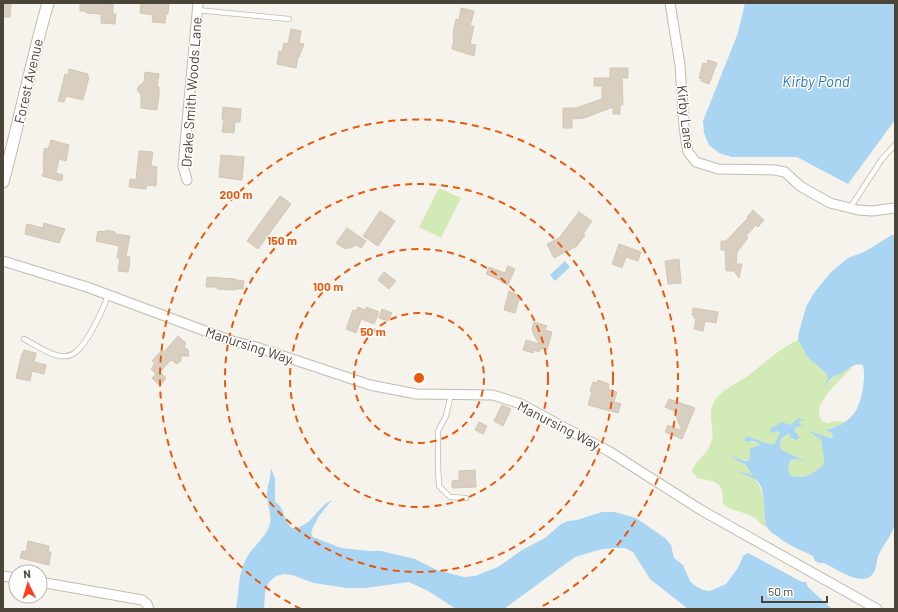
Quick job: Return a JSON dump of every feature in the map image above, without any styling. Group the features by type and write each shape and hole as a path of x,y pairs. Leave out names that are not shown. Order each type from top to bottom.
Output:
{"street":[{"name":"Forest Avenue","path":"3,182 6,159 48,3"},
{"name":"Kirby Lane","path":"670,3 680,65 684,127 687,147 688,152 696,162 718,169 775,170 785,172 800,186 830,204 858,210 872,211 895,208"},
{"name":"Drake Smith Woods Lane","path":"187,180 183,166 198,7"},
{"name":"Manursing Way","path":"3,261 108,295 232,341 256,347 370,385 416,394 493,395 521,404 610,452 702,510 877,609"},
{"path":"48,583 142,600 148,606"}],"lane":[{"path":"198,7 289,19"},
{"path":"850,208 882,159 895,145"},
{"path":"24,339 55,355 69,355 76,352 90,333 104,308 108,295"},
{"path":"451,394 446,416 438,431 438,467 440,486 450,497 466,498"}],"green space":[{"path":"439,188 461,198 441,238 419,227"},
{"path":"798,340 808,358 829,377 826,385 835,375 842,373 855,364 823,400 820,406 819,412 821,420 827,423 837,421 845,422 838,426 826,429 832,433 833,437 830,438 811,432 821,440 824,459 824,464 814,473 804,477 791,476 788,468 791,461 796,459 806,462 782,450 780,446 781,440 789,433 793,440 797,441 797,433 794,429 801,426 799,423 803,420 796,422 775,431 780,433 774,444 769,444 747,436 746,442 760,442 760,445 754,447 750,453 750,458 748,461 730,456 746,465 752,475 735,471 754,478 759,485 762,491 767,527 747,514 727,507 723,504 721,487 712,481 697,478 692,471 711,443 713,433 711,409 719,395 749,375 779,351"}],"water":[{"name":"Kirby Pond","path":"745,3 895,3 895,120 848,184 797,157 732,157 719,153 709,145 704,133 703,121 738,33"},
{"path":"892,235 895,235 895,524 882,548 874,572 869,577 864,579 850,576 824,563 815,561 813,556 795,548 769,530 765,517 763,494 758,482 753,478 732,470 752,475 746,465 726,454 748,461 750,458 750,449 759,445 760,443 753,441 745,442 745,438 747,436 769,444 774,444 780,433 778,431 770,433 770,429 782,422 790,425 799,418 805,420 800,421 799,423 802,426 794,429 799,437 797,441 791,438 789,433 781,439 780,446 782,450 809,463 796,459 791,460 788,468 791,476 804,477 813,473 824,464 821,440 809,431 830,438 833,437 832,433 826,429 834,428 846,421 855,412 860,402 863,389 864,370 863,365 854,365 842,373 835,375 829,380 825,387 828,377 826,373 808,358 798,340 806,307 814,293 831,272 848,258 864,252"},
{"path":"565,261 570,267 555,281 550,275"},
{"path":"271,468 275,479 275,502 281,507 287,522 292,528 304,525 322,507 332,500 319,516 311,533 313,537 341,548 381,551 415,559 437,570 464,577 475,576 498,567 522,550 545,538 561,524 602,512 615,512 636,518 665,538 671,545 674,558 683,565 690,581 703,590 710,591 726,584 738,568 743,556 748,553 802,582 806,582 808,587 832,609 688,609 650,579 633,552 625,548 614,548 602,549 575,557 504,609 456,609 428,591 409,582 365,588 347,588 314,583 292,575 284,574 276,576 269,582 265,592 264,609 236,609 243,566 251,551 266,533 270,523 267,495"}],"building":[{"path":"3,3 11,3 10,17 3,17"},
{"path":"80,3 113,4 113,14 116,14 115,24 101,23 101,14 80,11"},
{"path":"141,3 169,3 165,23 152,22 153,15 140,13"},
{"path":"461,8 474,11 470,26 474,26 470,44 476,45 474,56 452,49 454,28 456,19 459,20"},
{"path":"291,29 301,31 299,43 304,44 298,57 296,68 277,64 279,51 282,52 284,43 288,44"},
{"path":"708,60 717,63 709,84 701,81 702,79 699,78 703,63 707,64"},
{"path":"610,68 628,68 628,78 622,78 623,105 620,105 620,114 613,114 613,107 584,118 572,119 572,128 563,128 563,108 576,108 602,99 602,86 594,86 594,78 610,78"},
{"path":"69,69 88,74 87,77 89,77 83,100 66,96 64,102 58,101 65,74 68,75"},
{"path":"145,72 159,74 157,87 159,87 159,95 157,110 141,108 141,95 137,90 138,87 144,82"},
{"path":"223,107 241,109 240,122 235,122 234,133 222,132 224,120 222,119"},
{"path":"51,140 69,145 66,161 59,159 56,173 63,175 62,180 60,181 42,176 44,171 43,155 45,148 48,149"},
{"path":"139,151 153,152 151,166 157,167 156,186 147,185 146,189 129,187 130,179 136,180"},
{"path":"221,155 244,157 242,180 219,177"},
{"path":"280,196 291,204 258,249 247,241"},
{"path":"753,210 764,220 758,227 756,225 746,236 748,238 737,252 736,264 742,264 739,278 734,271 726,271 725,250 721,250 721,241 726,241 748,218 747,217"},
{"path":"380,211 395,221 378,246 363,236"},
{"path":"579,212 592,221 583,234 585,235 577,246 554,258 547,244 559,238"},
{"path":"44,223 65,229 59,243 25,234 27,224 43,228"},
{"path":"347,228 366,241 361,248 356,245 345,249 336,243"},
{"path":"106,230 115,232 115,234 130,236 126,256 130,257 128,272 118,271 120,258 117,258 119,246 96,241 98,231 106,232"},
{"path":"619,244 641,252 638,261 626,257 622,268 612,264"},
{"path":"679,259 681,283 668,284 665,261"},
{"path":"508,266 515,269 508,285 486,274 489,267 505,273"},
{"path":"384,272 396,281 389,289 378,280"},
{"path":"207,277 244,281 243,289 235,290 206,287"},
{"path":"509,291 520,296 515,313 504,310"},
{"path":"358,307 365,310 366,307 379,312 374,324 361,319 356,333 346,329 353,310 356,311"},
{"path":"693,308 718,312 716,323 705,321 703,331 694,329 696,319 694,318 694,315 692,315"},
{"path":"382,309 392,313 388,321 379,318"},
{"path":"534,322 547,326 545,330 552,332 547,350 541,348 539,352 534,350 533,353 523,350 526,340 539,344 533,333 532,328"},
{"path":"178,336 186,343 184,346 189,351 189,356 181,356 181,361 177,364 171,360 160,372 166,378 160,386 152,378 156,374 151,369 155,363 152,361 162,350 164,352"},
{"path":"24,350 36,353 34,362 46,365 44,374 32,371 30,381 16,378"},
{"path":"598,380 609,384 608,389 617,392 614,402 621,404 618,413 588,405 593,382 597,383"},
{"path":"669,399 695,408 682,439 665,432 668,425 682,431 674,411 665,407"},
{"path":"502,405 511,409 503,426 494,421"},
{"path":"479,422 487,426 483,434 475,430"},
{"path":"475,470 476,487 452,488 452,481 459,480 459,471"},
{"path":"28,541 49,546 48,552 51,552 49,565 20,558 22,551 26,552"}]}
